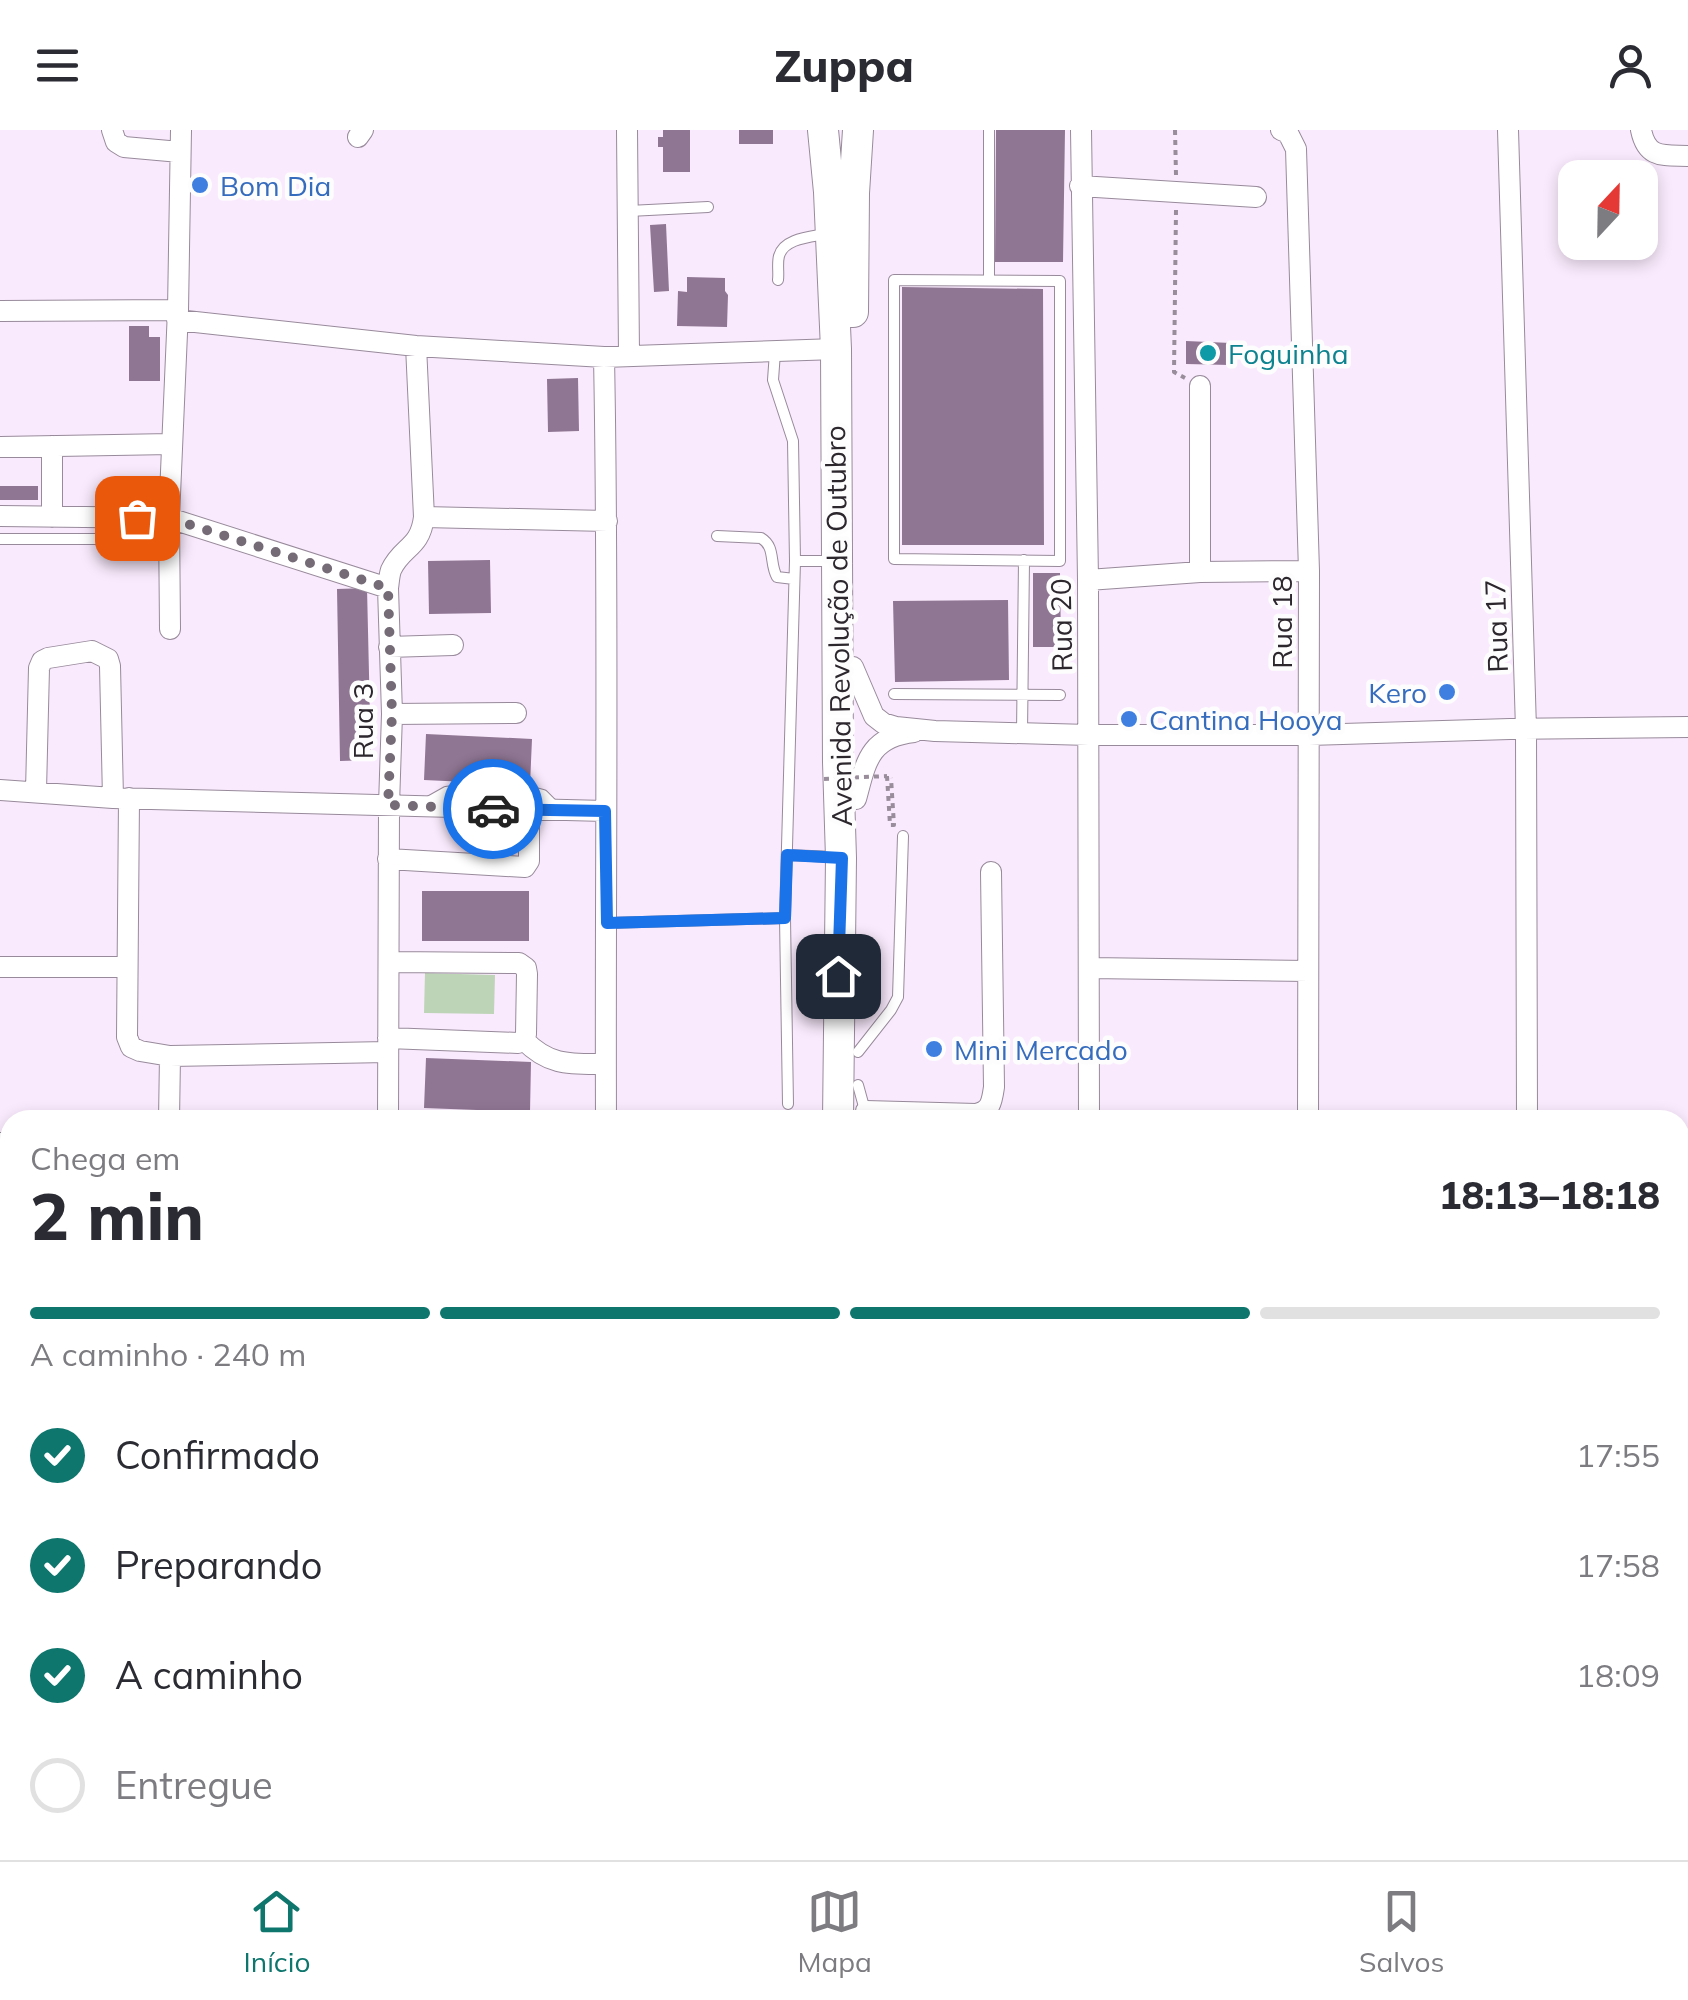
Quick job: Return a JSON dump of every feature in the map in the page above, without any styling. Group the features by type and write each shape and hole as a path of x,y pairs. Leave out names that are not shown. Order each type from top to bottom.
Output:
{"main road":[{"name":"Avenida Revolução de Outubro","path":"823,130 841,192"},
{"name":"Avenida Revolução de Outubro","path":"831,130 841,192"},
{"name":"Avenida Revolução de Outubro","path":"847,130 841,192 856,788 858,1052 851,1109"},
{"name":"Avenida Revolução de Outubro","path":"851,1109 838,762 836,349 830,233 858,130"}],"street":[{"path":"112,130 116,142 124,147 180,152"},
{"path":"170,629 169,529 181,130"},
{"path":"626,130 630,356"},
{"name":"Rua 20","path":"1080,130 1088,580 1089,1110"},
{"name":"Rua 18","path":"1282,130 1288,133 1296,150 1309,571 1308,1110"},
{"name":"Rua 17","path":"1508,130 1526,728 1528,1110"},
{"path":"1641,130 1645,146 1654,152 1688,156"},
{"path":"1080,186 1256,197"},
{"path":"0,311 178,315 416,346 604,357 836,349"},
{"path":"0,516 169,529 388,588 392,569 420,537 424,517 416,346"},
{"path":"604,357 606,1110"},
{"path":"1200,386 1200,572"},
{"path":"0,447 171,444"},
{"path":"52,446 52,517"},
{"path":"424,517 607,520"},
{"path":"1088,580 1200,572 1309,571"},
{"name":"Rua 3","path":"388,588 392,714 388,805 388,1110"},
{"path":"390,648 453,645"},
{"path":"36,791 42,662 92,651 108,658 121,798 127,1037 131,1047 140,1052 170,1056 524,1040 527,974 519,962 390,962"},
{"path":"852,667 874,716 883,723 935,731 1309,735 1688,727"},
{"path":"392,714 516,713"},
{"path":"856,788 866,760 876,747 896,735 935,731"},
{"path":"0,790 121,798 605,811"},
{"path":"388,859 525,866 529,810"},
{"path":"986,1110 993,1098 991,872"},
{"path":"0,967 126,967"},
{"path":"1090,968 1308,971"},
{"path":"524,1040 534,1051 552,1060 604,1064"},
{"path":"169,1110 170,1056"}],"lane":[{"path":"989,280 990,130"},
{"path":"628,211 708,207"},
{"path":"778,280 779,255 790,242 830,233"},
{"path":"894,280 989,280 1060,281 1060,561 894,560 894,280"},
{"path":"775,352 773,380 792,441 795,561 785,918 788,1104"},
{"path":"0,539 169,529"},
{"path":"718,536 761,538 770,546 776,577 794,579"},
{"path":"795,561 836,560"},
{"path":"1022,733 1024,560"},
{"path":"894,694 1060,694"},
{"path":"420,806 446,792 461,790 532,792 543,795 558,810"},
{"path":"858,1052 898,997 902,836"},
{"path":"787,855 842,858"},
{"path":"607,923 785,918"}],"path":[{"path":"1175,130 1174,372 1200,386"},
{"path":"824,779 856,788 889,777"},
{"path":"889,777 894,825 890,825 889,777"}],"green space":[{"path":"425,973 495,975 494,1014 424,1013"}],"building":[{"path":"663,130 690,130 690,172 663,172 663,147 658,147 658,137 663,137"},
{"path":"739,130 773,130 773,144 739,144"},
{"path":"996,130 1065,130 1063,262 995,262"},
{"path":"666,224 669,291 654,292 650,225"},
{"path":"687,277 725,278 727,327 677,326 678,291 687,292"},
{"path":"902,287 1043,289 1044,545 902,545"},
{"path":"129,326 149,326 149,337 160,337 160,381 129,381"},
{"name":"Foguinha","path":"1186,341 1231,343 1230,365 1186,364"},
{"path":"578,378 579,431 548,432 547,379"},
{"path":"0,486 38,486 38,500 0,500"},
{"path":"490,560 491,613 429,614 428,561"},
{"path":"1033,573 1060,573 1061,647 1033,647"},
{"path":"367,588 371,760 340,761 337,589"},
{"path":"1008,600 1009,680 895,682 893,601"},
{"path":"426,734 532,739 530,785 424,780"},
{"path":"422,891 529,891 529,941 422,941"},
{"path":"426,1058 531,1062 530,1110 424,1108"}],"way so far":[{"path":"137,518 169,518 388,588 392,714 388,805 493,809"}],"place":[{"name":"Bom Dia","path":"200,185"},
{"name":"Foguinha","path":"1208,353"},
{"name":"Kero","path":"1447,692"},
{"name":"Cantina Hooya","path":"1129,719"},
{"name":"Mini Mercado","path":"934,1049"}],"route":[{"path":"493,809 605,811 607,923 785,918 787,855 842,858 838,976"}]}
